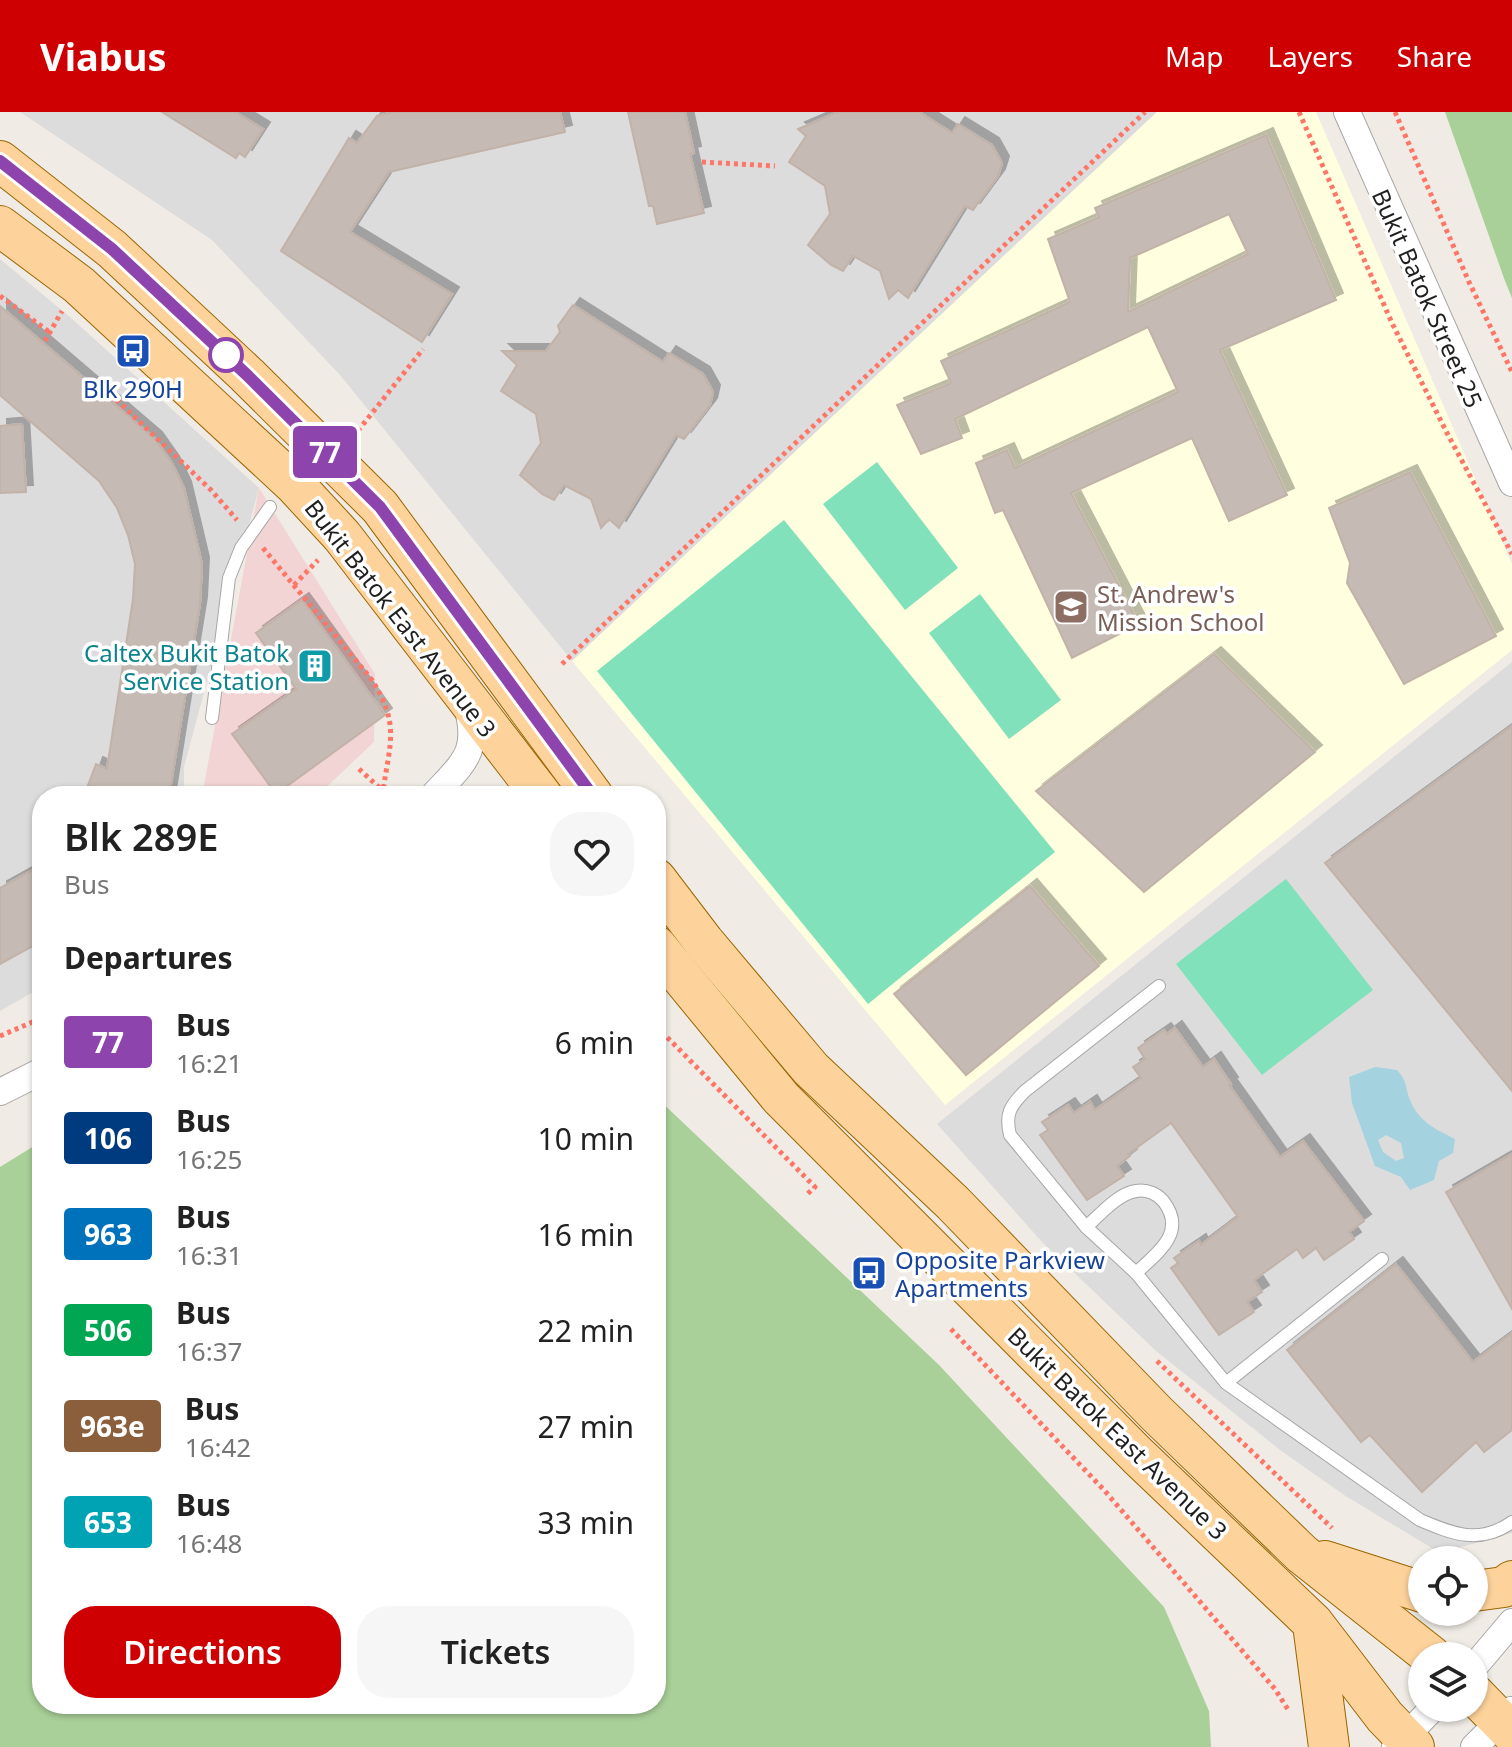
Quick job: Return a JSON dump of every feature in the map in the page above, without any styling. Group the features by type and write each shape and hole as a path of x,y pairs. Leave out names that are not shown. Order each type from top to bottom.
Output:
{"main road":[{"name":"Bukit Batok East Avenue 3","path":"0,161 112,249 247,375 380,507 586,786"},
{"name":"Bukit Batok East Avenue 3","path":"0,226 79,285 294,484 342,536 534,786"},
{"name":"Bukit Batok East Avenue 3","path":"666,892 811,1069 953,1203 1156,1413 1302,1554 1413,1642"},
{"name":"Bukit Batok East Avenue 3","path":"666,958 781,1098 1127,1445 1313,1623 1404,1744"},
{"path":"1302,1554 1408,1588"},
{"path":"1488,1589 1504,1587 1512,1581"},
{"path":"1313,1623 1329,1747"}],"street":[{"name":"Bukit Batok Street 25","path":"1347,112 1512,483"},
{"path":"441,786 470,752 473,724 464,697"},
{"path":"0,1092 32,1076"},
{"path":"1488,1650 1512,1622"},
{"path":"1404,1744 1422,1722"}],"lane":[{"path":"212,718 229,578 241,548 270,507"},
{"path":"1159,986 1025,1091 1010,1106 1006,1118 1010,1135 1086,1227 1136,1273 1226,1383 1420,1520 1455,1535 1477,1537 1501,1530 1512,1522"},
{"path":"1086,1227 1117,1200 1135,1191 1159,1197 1171,1212 1173,1225 1170,1237 1136,1273"},
{"path":"1226,1383 1382,1259"}],"path":[{"path":"562,664 1145,112"},
{"path":"1299,112 1392,323 1512,554"},
{"path":"1395,112 1512,372"},
{"path":"702,162 775,166"},
{"path":"0,296 48,331"},
{"path":"352,438 423,349"},
{"path":"99,383 211,490 242,525"},
{"path":"253,537 372,680 386,702 392,726 381,786"},
{"path":"359,769 373,786"},
{"path":"0,1036 32,1022"},
{"path":"666,1036 815,1187 805,1196"},
{"path":"951,1329 1104,1490 1275,1689 1291,1713"}],"shaded area":[{"path":"20,112 1157,112 572,661 340,375 212,240"},
{"name":"St. Andrew's Mission School","path":"1157,112 1316,112 1512,564 1512,650 945,1105 572,661"},
{"path":"0,259 70,317 259,488 184,767 184,786 32,786 32,993 0,1011"},
{"path":"259,488 375,674 374,742 328,786 204,786"},
{"path":"1512,662 1512,1533 1465,1546 1428,1546 1344,1495 1280,1450 1156,1351 1042,1242 937,1124"}],"green space":[{"path":"1445,112 1512,112 1512,298 1505,281"},
{"path":"877,462 958,568 905,610 823,504"},
{"path":"784,520 1055,852 868,1004 597,671"},
{"path":"980,594 1061,700 1009,739 929,633"},
{"path":"1286,879 1373,990 1262,1075 1176,964"},
{"path":"666,1106 939,1365 1164,1607 1209,1711 1211,1747 0,1747 0,1167 32,1147 32,1714 666,1714"}],"water":[{"path":"1375,1067 1397,1070 1418,1114 1434,1128 1455,1139 1453,1153 1439,1161 1434,1180 1410,1190 1401,1177 1375,1166 1352,1103 1349,1077","holes":["1386,1135 1401,1143 1404,1158 1396,1161 1383,1152 1378,1140"]}],"building":[{"path":"162,112 235,112 263,129 245,157 239,153 236,158"},
{"path":"394,112 560,112 565,132 389,172 350,232 452,294 422,342 281,251 349,138 357,143 377,116"},
{"path":"628,112 685,112 694,153 690,154 704,213 657,224 653,206 649,206"},
{"path":"838,112 919,112 952,133 958,124 992,145 1002,163 998,176 973,210 965,206 908,298 898,290 889,299 880,271 853,256 843,271 808,245 830,214 825,186 789,162 806,136 798,129"},
{"path":"1266,135 1336,300 1220,350 1287,495 1229,521 1192,438 1071,493 1139,624 1072,658 1003,510 995,513 976,463 1007,450 1015,468 1178,392 1148,327 955,419 962,438 921,454 897,405 951,383 941,361 1070,302 1048,239 1099,217 1095,208","holes":["1229,214 1248,254 1128,312 1130,258"]},
{"path":"573,305 663,362 669,353 703,374 713,392 710,405 684,439 676,435 619,528 609,519 601,528 591,499 564,485 554,500 520,475 541,443 536,414 501,391 517,365 502,351 546,351 560,332 558,326"},
{"path":"0,306 155,439 172,463 184,488 202,564 200,604 171,786 88,786 96,764 107,769 133,599 135,564 117,508 99,481 0,395"},
{"path":"22,424 26,492 0,493 0,426"},
{"path":"1410,472 1496,636 1404,684 1347,583 1350,563 1329,508"},
{"name":"Caltex Bukit Batok Service Station","path":"302,600 385,715 287,786 270,786 232,734 296,689 256,633"},
{"path":"1214,654 1315,752 1144,892 1036,791"},
{"path":"1512,726 1512,1091 1325,863"},
{"path":"32,870 32,946 0,964 0,888"},
{"path":"1030,886 1099,966 966,1075 894,994"},
{"path":"1175,1028 1203,1067 1214,1059 1280,1157 1303,1141 1364,1221 1349,1232 1354,1239 1324,1260 1316,1248 1303,1258 1297,1249 1254,1280 1262,1292 1247,1302 1254,1312 1219,1335 1171,1268 1178,1263 1174,1258 1199,1241 1201,1245 1238,1217 1171,1123 1128,1154 1130,1156 1117,1166 1124,1176 1087,1200 1040,1135 1048,1130 1042,1122 1068,1105 1074,1113 1090,1102 1095,1110 1141,1078 1133,1067 1145,1059 1138,1048 1164,1030 1167,1034"},
{"path":"1512,1154 1512,1309 1446,1192"},
{"path":"1396,1264 1473,1362 1512,1333 1512,1430 1484,1452 1476,1442 1422,1492 1370,1435 1361,1442 1287,1350"}],"bus line":[{"name":"77","path":"0,161 112,249 247,375 380,507 586,786"}],"place":[{"name":"Blk 290H","path":"133,351"},
{"name":"St. Andrew's Mission School","path":"1071,607"},
{"name":"Caltex Bukit Batok Service Station","path":"315,666"},
{"name":"Opposite Parkview Apartments","path":"869,1273"}]}
